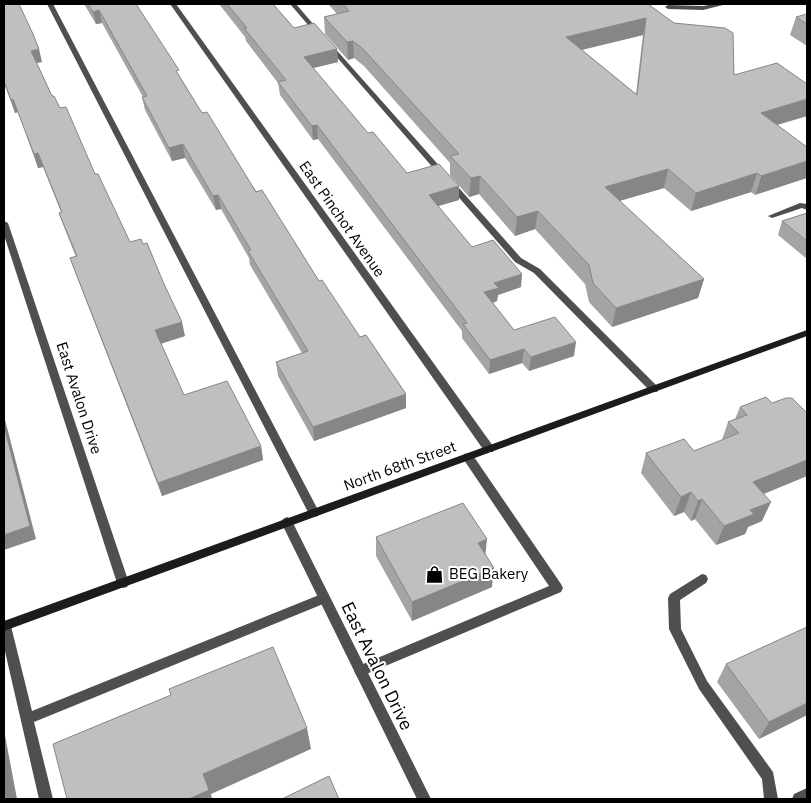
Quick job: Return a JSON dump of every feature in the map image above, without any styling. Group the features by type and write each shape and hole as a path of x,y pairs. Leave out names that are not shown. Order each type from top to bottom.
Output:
{"main road":[{"name":"North 68th Street","path":"4,626 807,334"}],"street":[{"path":"50,4 314,513"},
{"name":"East Pinchot Avenue","path":"173,4 489,449"},
{"path":"293,4 518,260 537,271 654,389"},
{"path":"668,7 703,8 724,4"},
{"path":"772,216 803,205 807,208"},
{"name":"East Avalon Drive","path":"4,223 123,583"},
{"path":"360,671 557,588 468,457"},
{"name":"East Avalon Drive","path":"287,522 424,799"},
{"path":"702,579 674,598 676,630 703,685 768,777 771,799"},
{"path":"27,719 324,598"},
{"path":"4,626 46,799"},
{"path":"799,799 807,795"}],"building":[{"path":"4,4 19,4 39,49 31,51 52,96 54,96 60,108 66,107 95,174 98,174 130,242 141,239 143,244 147,243 182,322 155,330 184,395 227,381 261,446 158,483 70,258 77,256 59,213 62,212 38,153 34,154 4,81"},
{"path":"88,4 136,4 179,70 176,71 202,113 207,112 256,192 262,190 319,281 322,280 360,337 366,335 406,394 313,427 276,362 308,351 248,251 251,250 218,195 213,196 183,144 169,148 142,97 147,96 99,10 93,12"},
{"path":"227,4 273,4 294,28 314,23 337,49 304,57 368,133 373,132 407,173 439,164 459,186 429,195 472,247 493,240 522,274 494,283 499,288 484,292 514,330 555,317 576,342 531,357 524,349 490,360 463,324 467,323 317,125 312,126 278,82 286,80"},
{"path":"343,4 648,4 674,23 725,28 733,33 734,75 777,63 807,84 807,99 761,113 807,147 807,161 761,176 757,173 696,193 668,169 605,187 704,279 616,308 593,283 589,265 538,211 517,217 480,176 471,178 450,156 459,154 363,49 353,41 347,42 324,17 349,11","holes":["646,18 637,95 566,37"]},
{"path":"807,14 807,24 796,17"},
{"path":"807,213 807,241 782,221"},
{"path":"766,397 772,403 792,398 807,413 807,460 753,482 771,502 750,510 754,514 724,526 702,499 698,501 691,492 681,497 646,453 684,439 694,451 739,433 728,422 747,415 740,407"},
{"path":"4,426 30,526 4,535"},
{"name":"BEG Bakery","path":"463,503 487,539 478,543 494,568 412,602 376,537"},
{"path":"807,627 807,703 769,722 726,664"},
{"path":"273,647 307,728 203,774 209,790 189,799 67,799 53,744 171,695 169,689"},
{"path":"329,776 339,799 282,799"}],"place":[{"name":"BEG Bakery","path":"435,574"}]}
